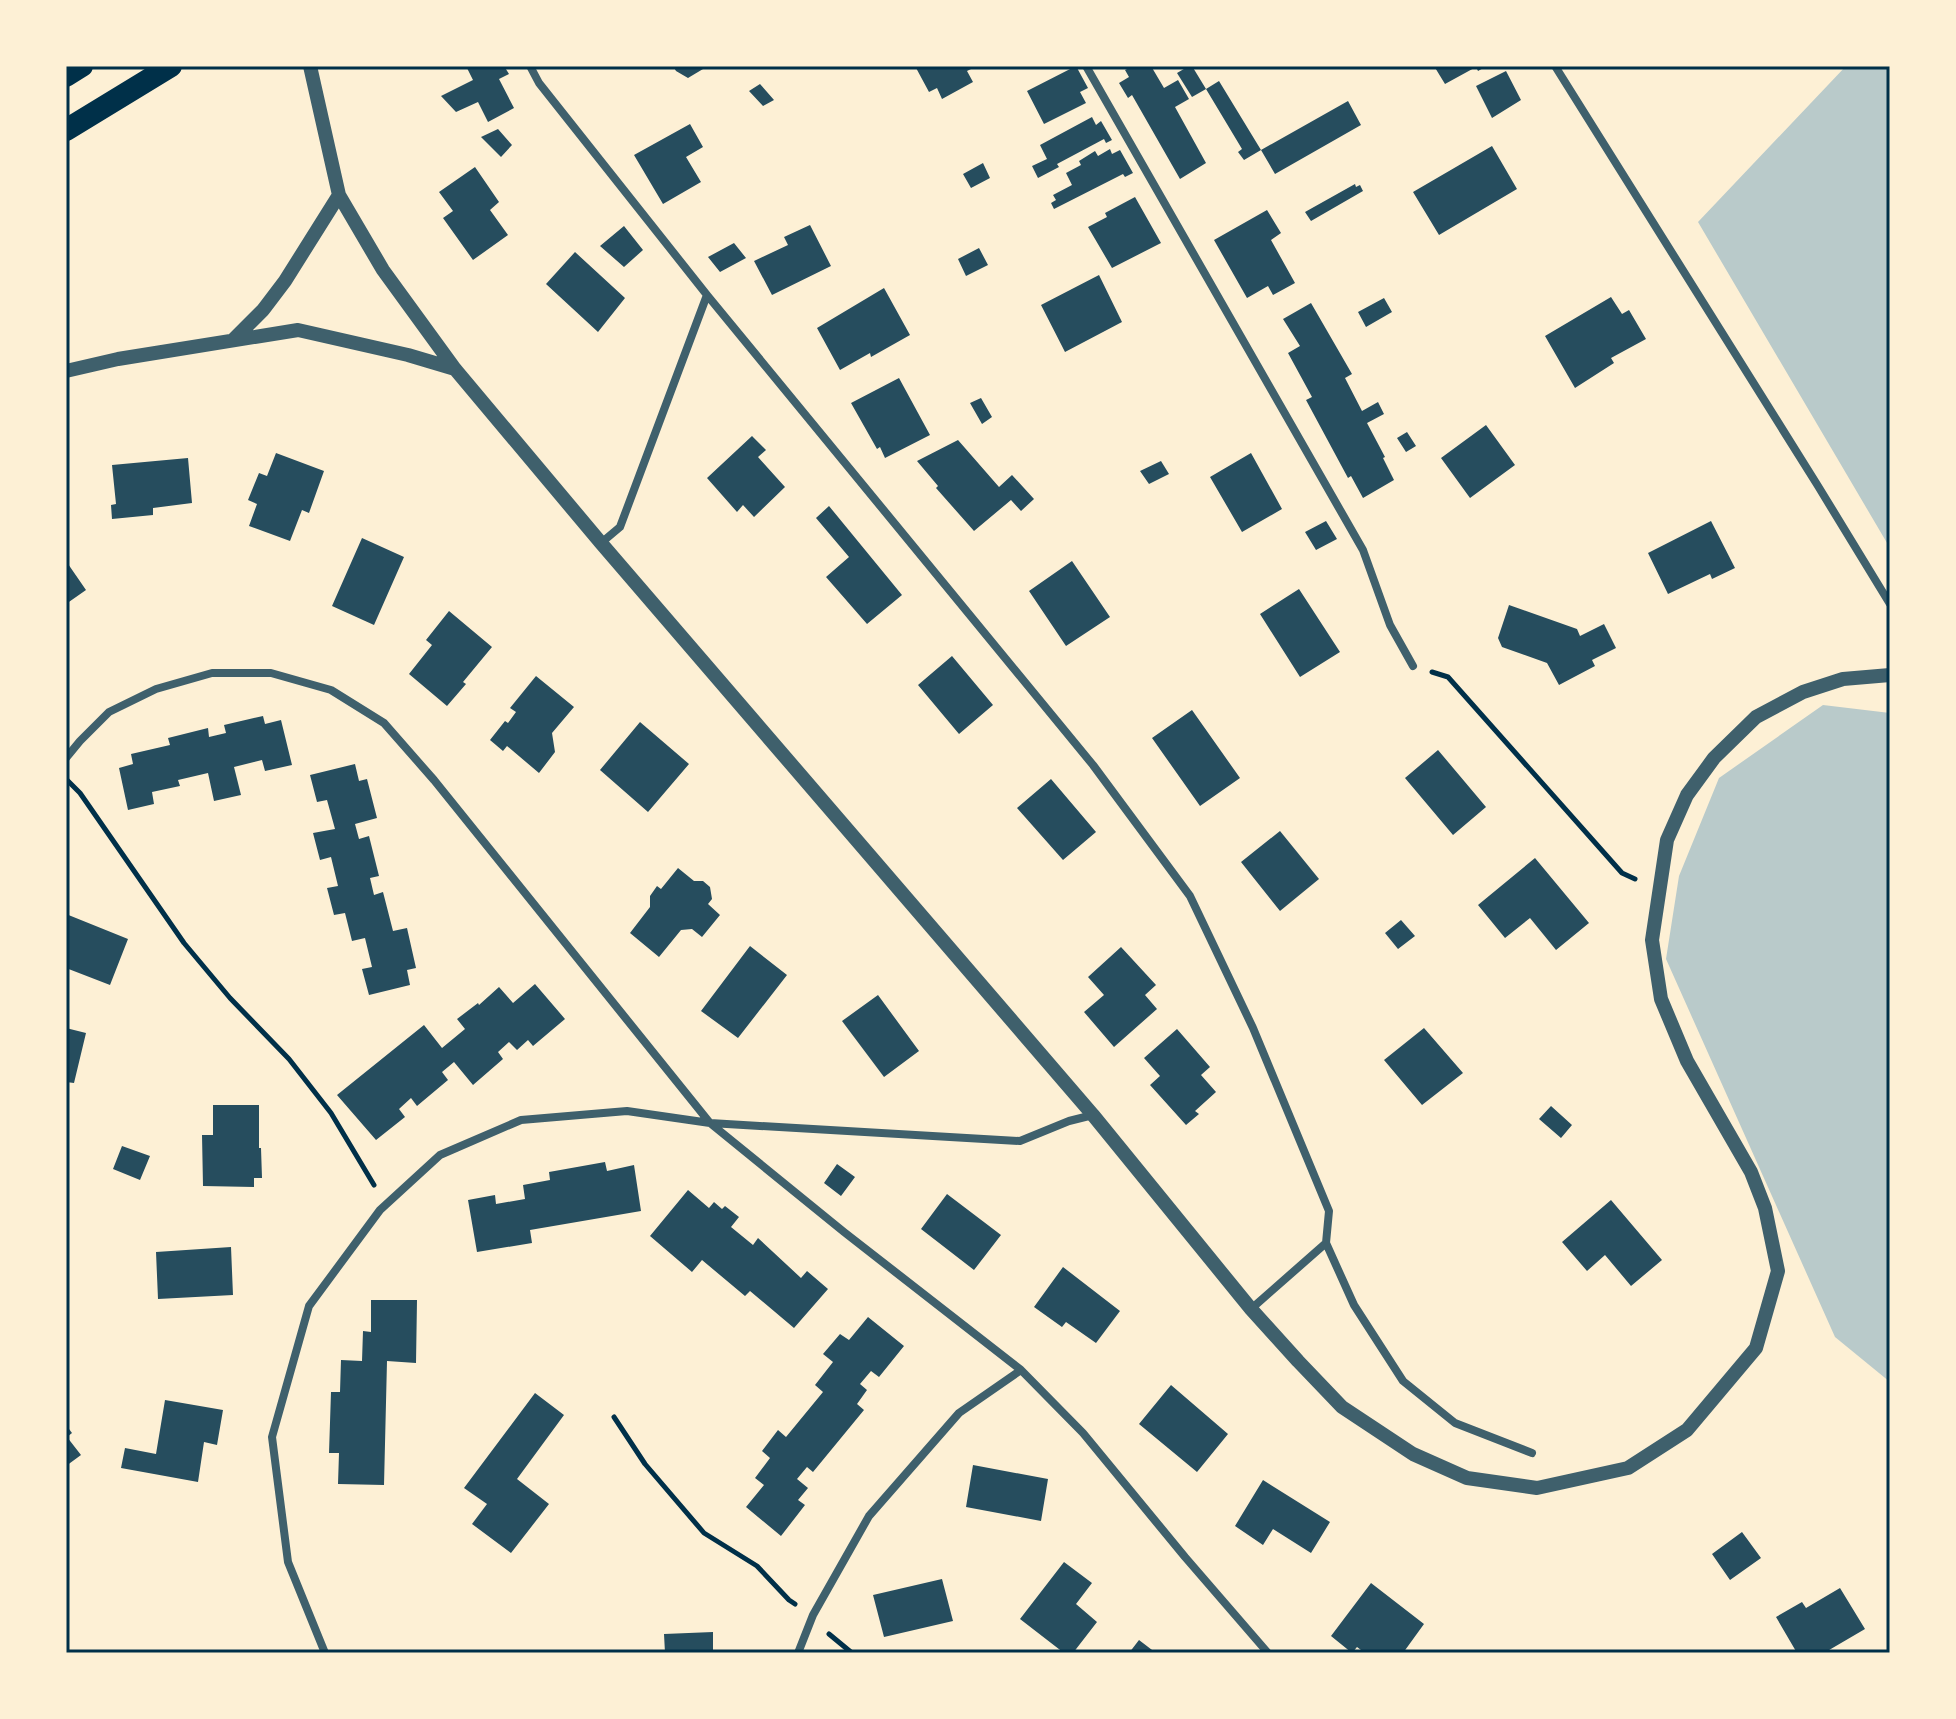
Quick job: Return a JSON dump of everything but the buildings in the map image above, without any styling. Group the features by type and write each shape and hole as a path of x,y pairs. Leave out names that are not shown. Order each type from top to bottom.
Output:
{"highway":[{"path":"66,76 82,66"},
{"path":"66,130 171,66"}],"street":[{"path":"310,66 339,195 383,270 455,369 1093,1115 1251,1309 1342,1407 1413,1454 1467,1478 1537,1488 1628,1468 1687,1430 1756,1348 1778,1271 1765,1208 1751,1172 1687,1061 1661,999 1652,940 1667,840 1687,795 1714,758 1756,717 1803,692 1843,679 1890,675"},
{"path":"530,66 539,83 707,295 1093,765 1190,896 1253,1028 1329,1211 1326,1243 1354,1305 1403,1381 1455,1423 1532,1453"},
{"path":"1086,66 1363,550 1390,625 1413,666"},
{"path":"1555,66 1890,604"},
{"path":"233,339 263,310 285,281 339,195"},
{"path":"601,543 620,527 707,295"},
{"path":"66,371 118,359 298,330 455,369"},
{"path":"66,758 109,712 156,689 212,673 271,673 331,690 384,723 434,780 710,1123 1021,1370 1083,1433 1268,1653"},
{"path":"325,1653 288,1562 272,1437 309,1306 386,1205 440,1155 521,1120 627,1111 710,1123 1020,1141 1069,1121 1093,1115"},
{"path":"1251,1309 1326,1243"},
{"path":"798,1653 813,1615 869,1516 959,1413 1021,1370"}],"path":[{"path":"1413,666 1448,677 1622,873 1658,888"},
{"path":"66,780 80,793 184,943 230,998 289,1059 331,1113 386,1205"},
{"path":"614,1417 645,1464 704,1533 757,1566 789,1600 813,1615 832,1638 852,1653"}],"shaded area":[{"path":"1846,66 1890,66 1890,548 1698,222"},
{"path":"1823,705 1890,713 1890,1382 1835,1337 1666,959 1679,876 1719,778"}]}
